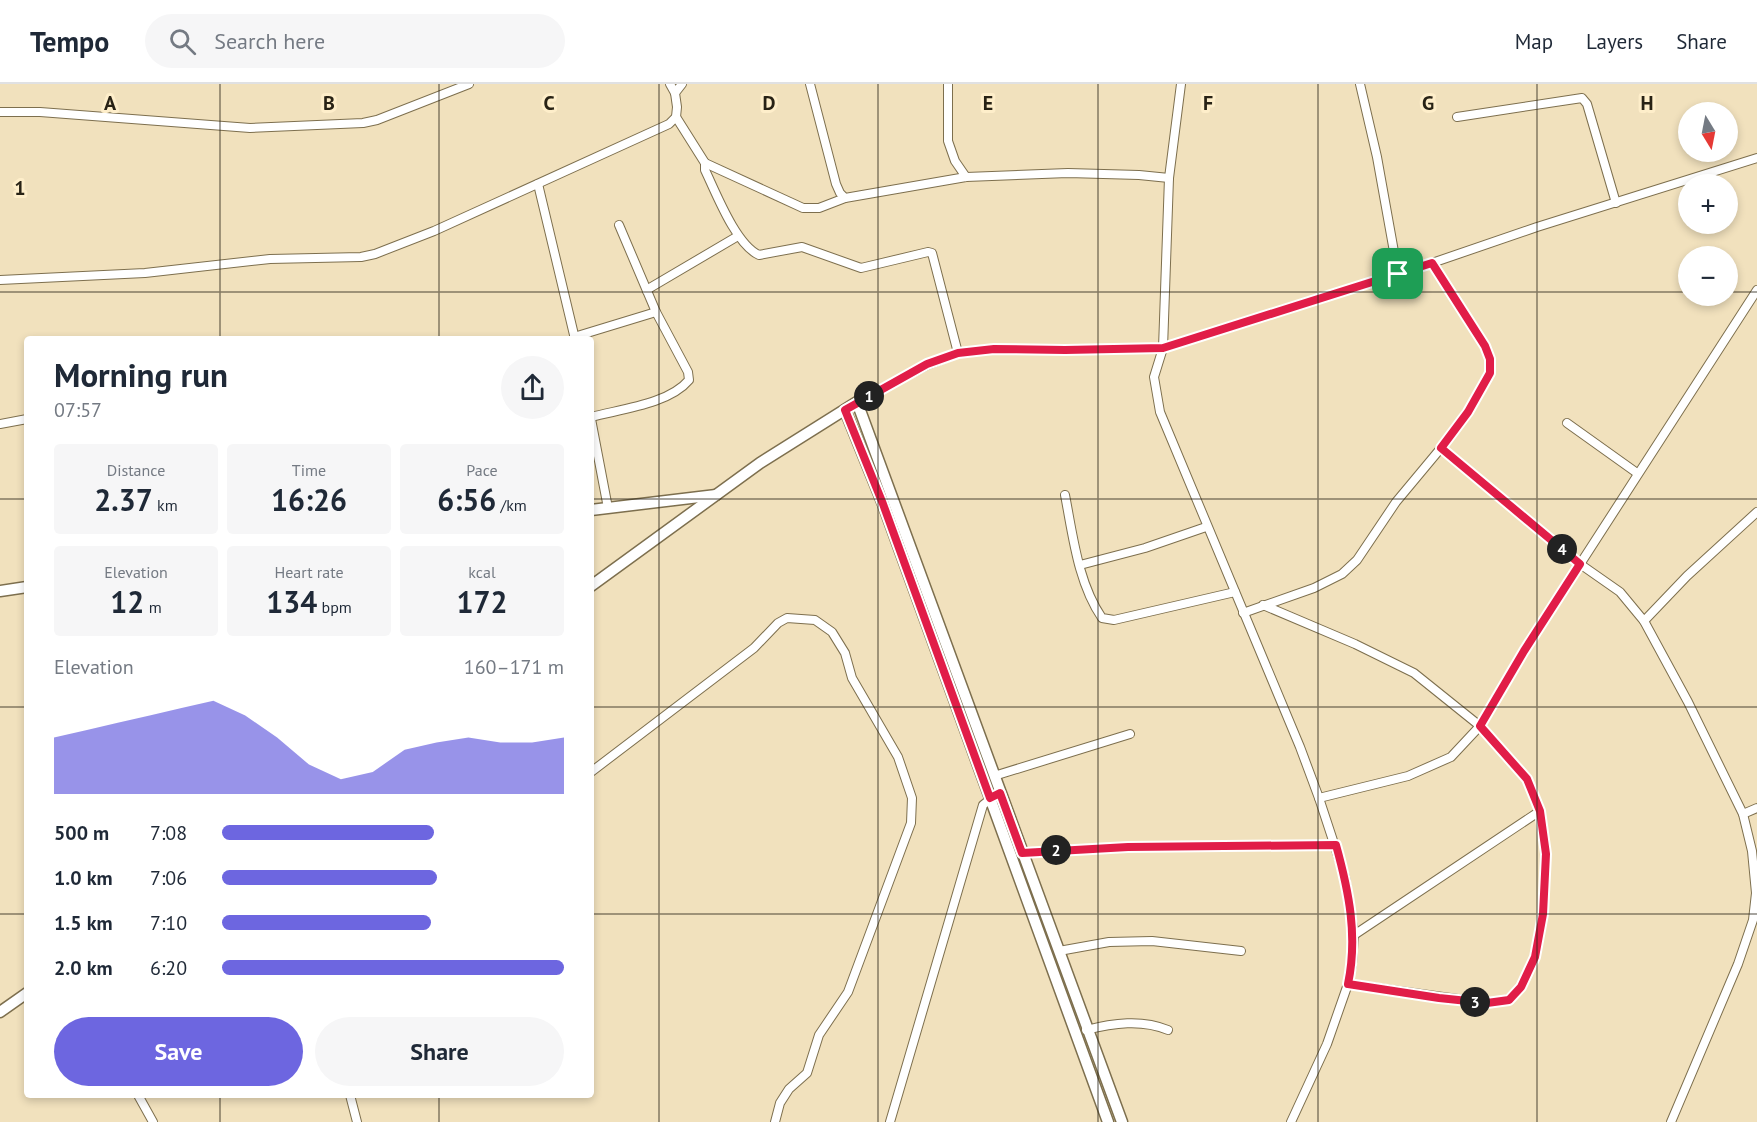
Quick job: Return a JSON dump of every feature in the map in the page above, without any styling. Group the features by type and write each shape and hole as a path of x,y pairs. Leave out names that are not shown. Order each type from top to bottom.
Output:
{"street":[{"path":"0,112 40,112 250,128 363,123 469,84"},
{"path":"670,84 675,93 676,117 705,163 705,170 738,236 753,252 759,255 802,247 861,268 928,252 932,253 958,353"},
{"path":"675,93 682,84"},
{"path":"810,84 836,184 845,198"},
{"path":"948,84 948,141 955,161 966,177"},
{"path":"1181,84 1169,178 1163,348 1154,377 1160,412 1319,798 1345,878 1354,935 1353,964 1348,984 1327,1044 1291,1122"},
{"path":"1360,84 1377,157 1398,274"},
{"path":"1456,117 1582,98 1587,104 1616,203"},
{"path":"0,280 145,273 270,259 361,257 375,254 434,231 502,198 538,184 669,124 676,117"},
{"path":"594,584 760,463 857,402 927,364 958,353 994,349 1163,348 1432,263 1537,227 1757,159"},
{"path":"705,163 803,208 819,208 845,198 966,177 1068,173 1169,178"},
{"path":"538,184 575,336"},
{"path":"594,417 646,404 674,393 684,387 689,380 688,372 656,312 619,225"},
{"path":"647,291 738,236"},
{"path":"1243,613 1314,588 1342,574 1357,560 1396,502 1468,412 1490,373 1490,359 1485,346 1432,263"},
{"path":"1319,798 1408,776 1451,757 1480,726 1524,651 1637,473 1757,290"},
{"path":"581,336 656,312"},
{"path":"857,402 1086,1030 1122,1122"},
{"path":"845,410 883,504 1108,1122"},
{"path":"0,424 24,420"},
{"path":"1568,423 1637,473"},
{"path":"594,434 608,508"},
{"path":"1441,448 1580,564 1620,592 1644,621 1688,702 1743,814 1752,851 1756,893 1755,920 1671,1122"},
{"path":"594,510 717,495"},
{"path":"1065,495 1090,600 1102,618 1114,620 1235,592"},
{"path":"1644,621 1687,576 1757,512"},
{"path":"1080,565 1145,548 1206,526"},
{"path":"0,591 24,587"},
{"path":"1263,605 1354,644 1414,673 1480,726 1527,779 1540,811 1546,854 1543,914 1535,957 1521,987 1509,1000 1487,1003 1348,984"},
{"path":"594,770 754,648 778,623 786,618 815,620 832,632 845,652 852,678 898,757 912,798 911,823 848,992 819,1035 807,1073 789,1089 780,1103 775,1122"},
{"path":"994,776 1130,734"},
{"path":"890,1122 983,805 1000,793"},
{"path":"1743,814 1757,808"},
{"path":"1354,935 1540,811"},
{"path":"1022,853 1128,847 1336,845"},
{"path":"1059,951 1109,942 1152,941 1241,951"},
{"path":"0,1012 24,995"},
{"path":"1086,1030 1111,1023 1136,1023 1160,1026 1168,1030"},
{"path":"140,1098 153,1122"},
{"path":"351,1099 357,1122"}],"route":[{"path":"1432,263 1485,346 1490,359 1490,373 1468,412 1441,448 1580,564 1524,651 1480,726 1527,779 1540,811 1546,854 1543,914 1535,957 1521,987 1509,1000 1487,1003 1348,984 1353,964 1354,935 1345,878 1336,845 1078,848 1022,853 1000,793 990,798 883,504 845,410 927,364 958,353 994,349 1163,348 1398,274 1432,263"}]}
